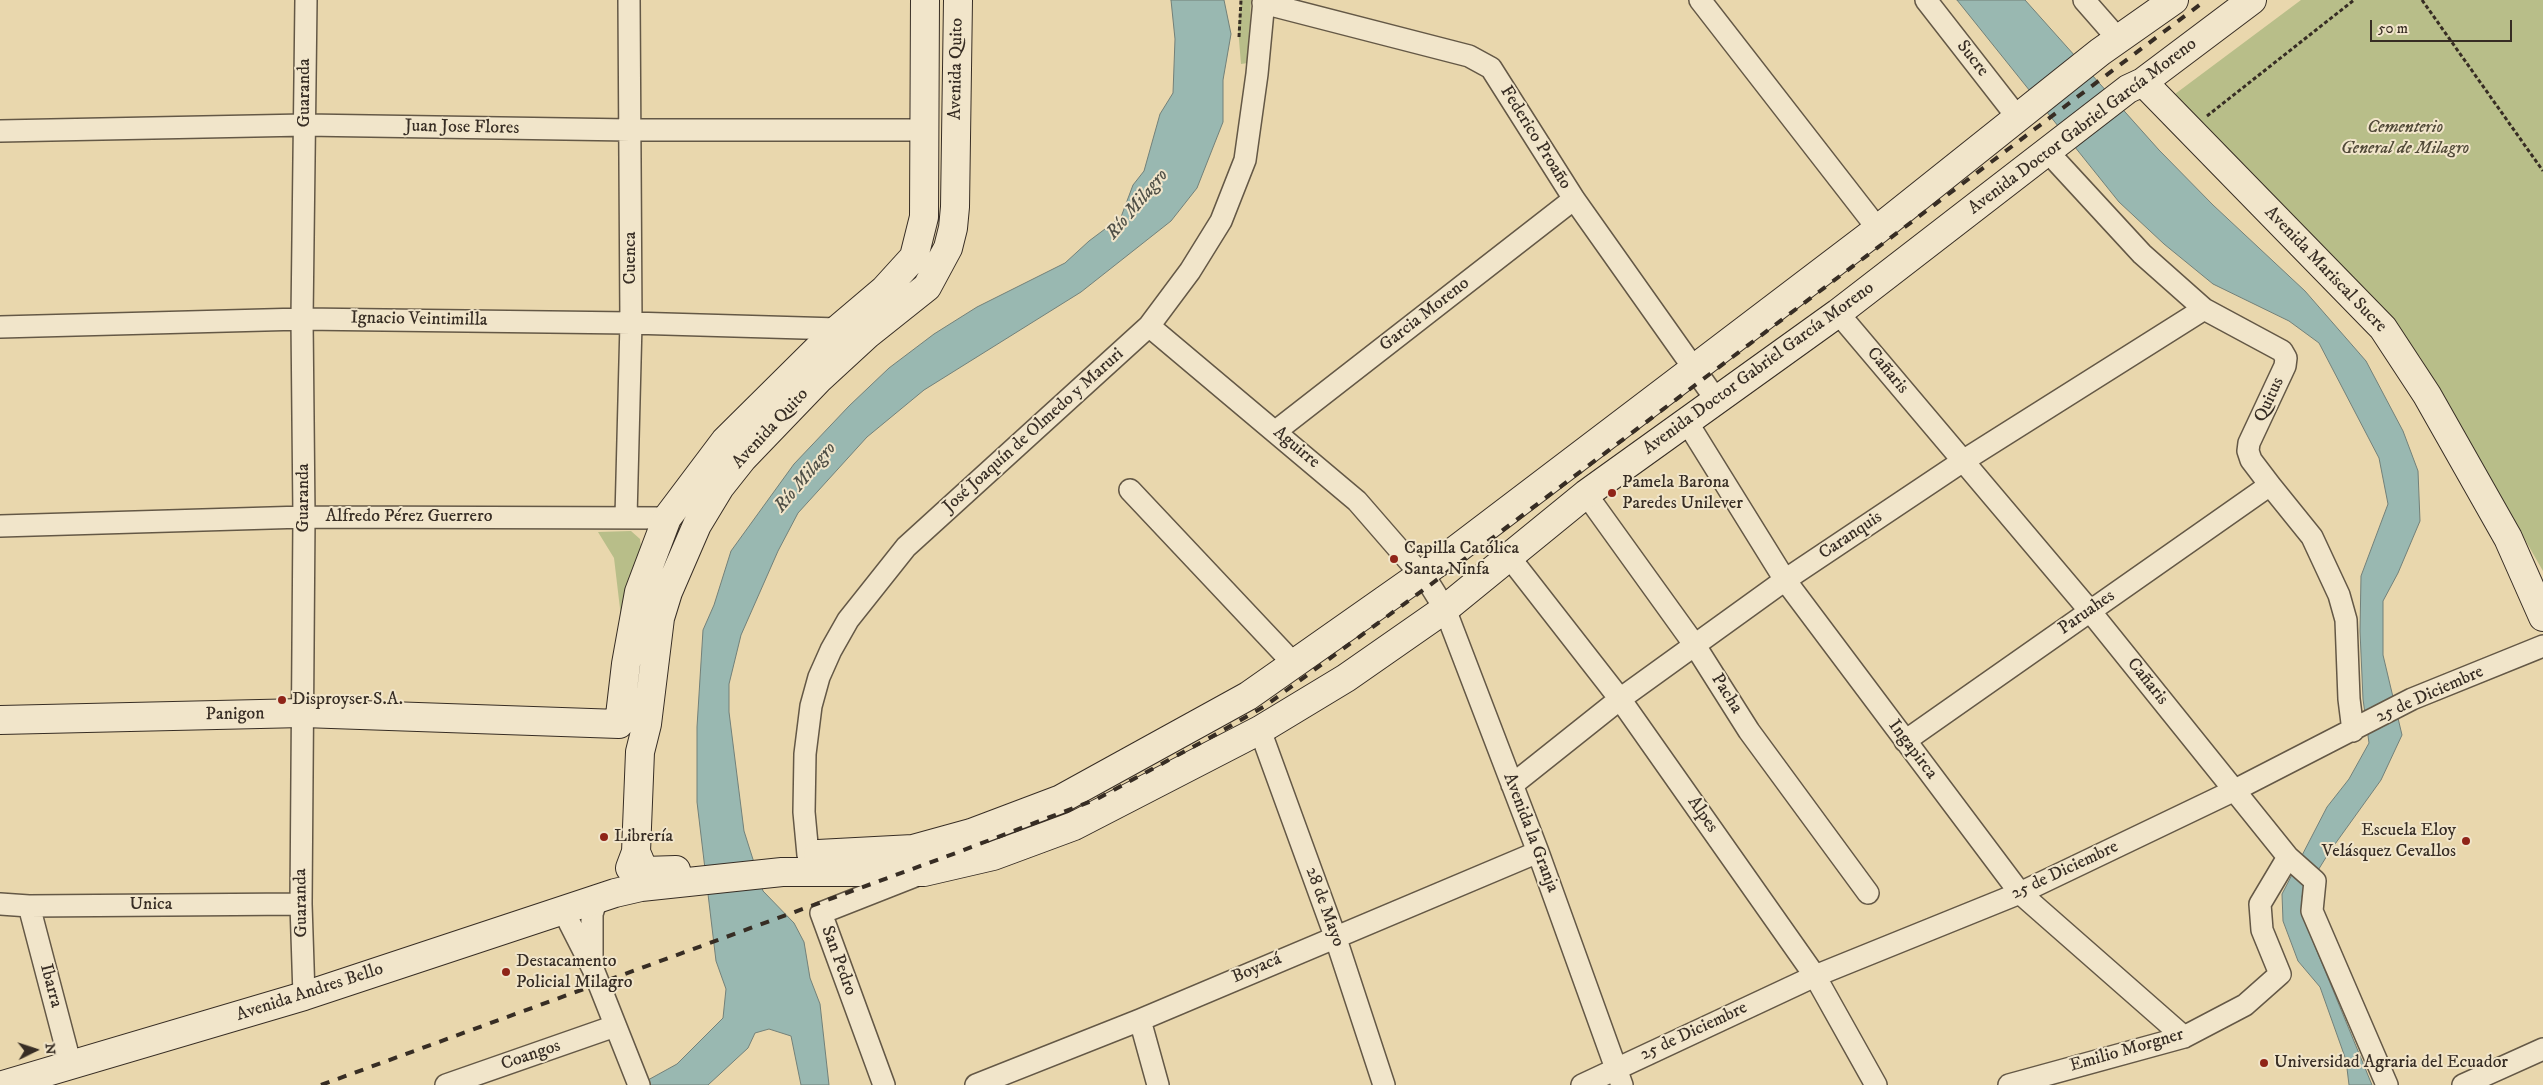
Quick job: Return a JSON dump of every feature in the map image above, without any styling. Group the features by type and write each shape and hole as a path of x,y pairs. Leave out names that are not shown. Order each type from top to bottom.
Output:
{"main road":[{"name":"Avenida Quito","path":"619,724 626,664 639,592 667,518 725,440 838,329 884,290 914,257 924,217 926,0"},
{"name":"Avenida Quito","path":"606,896 630,867 652,871 640,752 647,724 660,618 668,592 697,525 720,487 743,458 818,380 927,287 948,248 953,228 955,207 958,0"},
{"name":"Avenida Doctor Gabriel García Moreno","path":"780,865 808,855 913,849 971,833 1061,798 1248,696 1294,664 1426,580 1695,368 1878,229 2027,110 2110,46 2174,0"},
{"name":"Avenida Doctor Gabriel García Moreno","path":"606,896 652,871 780,865 924,872 993,856 1074,826 1260,730 1346,678 1445,609 1510,558 1586,494 1838,313 2053,147 2252,0"},
{"name":"Avenida Mariscal Sucre","path":"2135,86 2384,328 2427,395 2508,538 2543,617"},
{"name":"Panigon","path":"0,720 303,713 619,724"},
{"path":"619,724 631,734 640,752"},
{"name":"Avenida Andres Bello","path":"3,1085 304,996 606,896"}],"street":[{"name":"Guaranda","path":"304,996 301,904 304,517 302,319 306,0"},
{"name":"Cuenca","path":"626,517 631,323 629,0"},
{"path":"1700,0 1878,229"},
{"name":"Sucre","path":"1926,0 2027,110"},
{"path":"2084,0 2110,46"},
{"name":"Federico Proaño","path":"1263,1 1469,56 1490,68 1574,198 1717,401"},
{"name":"José Joaquín de Olmedo y Maruri","path":"808,855 804,812 805,754 811,706 819,677 848,620 906,547 1149,326 1190,271 1221,221 1245,160 1257,74 1263,1"},
{"name":"Juan Jose Flores","path":"0,131 305,125 630,130 924,130"},
{"name":"Quitus","path":"2053,147 2142,254 2204,309 2282,351 2286,358 2285,366 2249,443 2248,451 2251,460 2312,537 2339,595 2346,620 2348,699 2356,729"},
{"name":"Garcia Moreno","path":"1276,431 1574,198"},
{"name":"Caranquis","path":"1512,785 1620,699 1785,580 1964,462 2204,309"},
{"name":"Cañaris","path":"1838,313 2090,611 2291,860 2315,882 2312,911 2387,1085"},
{"name":"Ignacio Veintimilla","path":"0,327 302,319 631,323 838,329"},
{"name":"Aguirre","path":"1149,326 1358,501 1426,580"},
{"name":"Ingapirca","path":"1687,422 1785,580 2020,893 2184,1037"},
{"name":"Paruahes","path":"1905,741 2270,485"},
{"path":"1130,490 1294,664"},
{"name":"Pacha","path":"1586,494 1694,644 1749,731 1868,893"},
{"name":"Alfredo Pérez Guerrero","path":"0,526 304,517 667,518"},
{"name":"Alpes","path":"1510,558 1620,699 1815,976 1876,1085"},
{"name":"Avenida la Granja","path":"1426,580 1445,609 1538,852 1619,1077"},
{"name":"25 de Diciembre","path":"1582,1085 1619,1077 1815,976 2020,893 2235,790 2412,699 2543,646"},
{"name":"28 de Mayo","path":"1260,730 1335,936 1384,1085"},
{"name":"Boyacá","path":"976,1085 1140,1020 1335,936 1538,852"},
{"name":"Emilio Morgner","path":"2009,1085 2184,1037 2245,1005 2280,974 2262,930 2260,904 2291,860"},
{"name":"San Pedro","path":"884,1085 820,913 924,872"},
{"path":"593,969 592,914 606,896"},
{"name":"Unica","path":"0,904 28,906 301,904"},
{"name":"Ibarra","path":"28,906 71,1066"},
{"path":"563,910 593,969 638,1085"},
{"path":"1140,1020 1158,1085"},
{"name":"Coangos","path":"446,1085 615,1026"},
{"path":"2463,1085 2543,1049"}],"path":[{"path":"2214,123 2207,116 2354,0"},
{"path":"2422,0 2543,171"}],"green space":[{"path":"1241,0 1251,0 1248,63 1241,64 1238,28"},
{"name":"Cementerio General de Milagro","path":"2301,0 2543,0 2543,571 2420,357 2175,94"},
{"path":"631,531 640,539 641,547 621,617 614,558 598,532"}],"water":[{"name":"Río Milagro","path":"1171,0 1224,0 1231,34 1223,80 1223,122 1197,188 1171,221 1081,292 924,390 867,437 798,513 778,551 741,635 729,684 729,712 744,831 763,891 794,923 804,942 810,978 820,1004 829,1085 801,1085 791,1036 769,1029 755,1033 748,1048 708,1085 643,1085 648,1080 677,1064 723,1018 726,989 716,961 697,802 697,727 703,630 714,605 731,551 794,464 849,406 889,368 934,334 977,307 1065,263 1089,241 1121,217 1133,185 1144,171 1160,114 1173,93 1175,39"},
{"path":"1957,0 2025,0 2159,150 2213,205 2305,291 2366,361 2403,431 2418,471 2420,521 2398,573 2383,601 2383,655 2402,735 2381,780 2330,851 2302,896 2305,922 2372,1085 2349,1085 2346,1060 2320,987 2298,961 2283,921 2282,894 2327,807 2349,779 2369,743 2363,699 2360,631 2361,576 2388,504 2379,458 2319,343 2289,321 2213,284 2164,244 2119,202"}],"railway":[{"path":"321,1085 956,853 1097,799 1265,706 1430,585 2206,0"}],"place":[{"name":"Pamela Barona Paredes Unilever","path":"1612,493"},
{"name":"Capilla Católica Santa Ninfa","path":"1394,559"},
{"name":"Disproyser S.A.","path":"282,700"},
{"name":"Librería","path":"604,837"},
{"name":"Escuela Eloy Velásquez Cevallos","path":"2466,841"},
{"name":"Destacamento Policial Milagro","path":"506,972"},
{"name":"Universidad Agraria del Ecuador","path":"2264,1063"}]}
